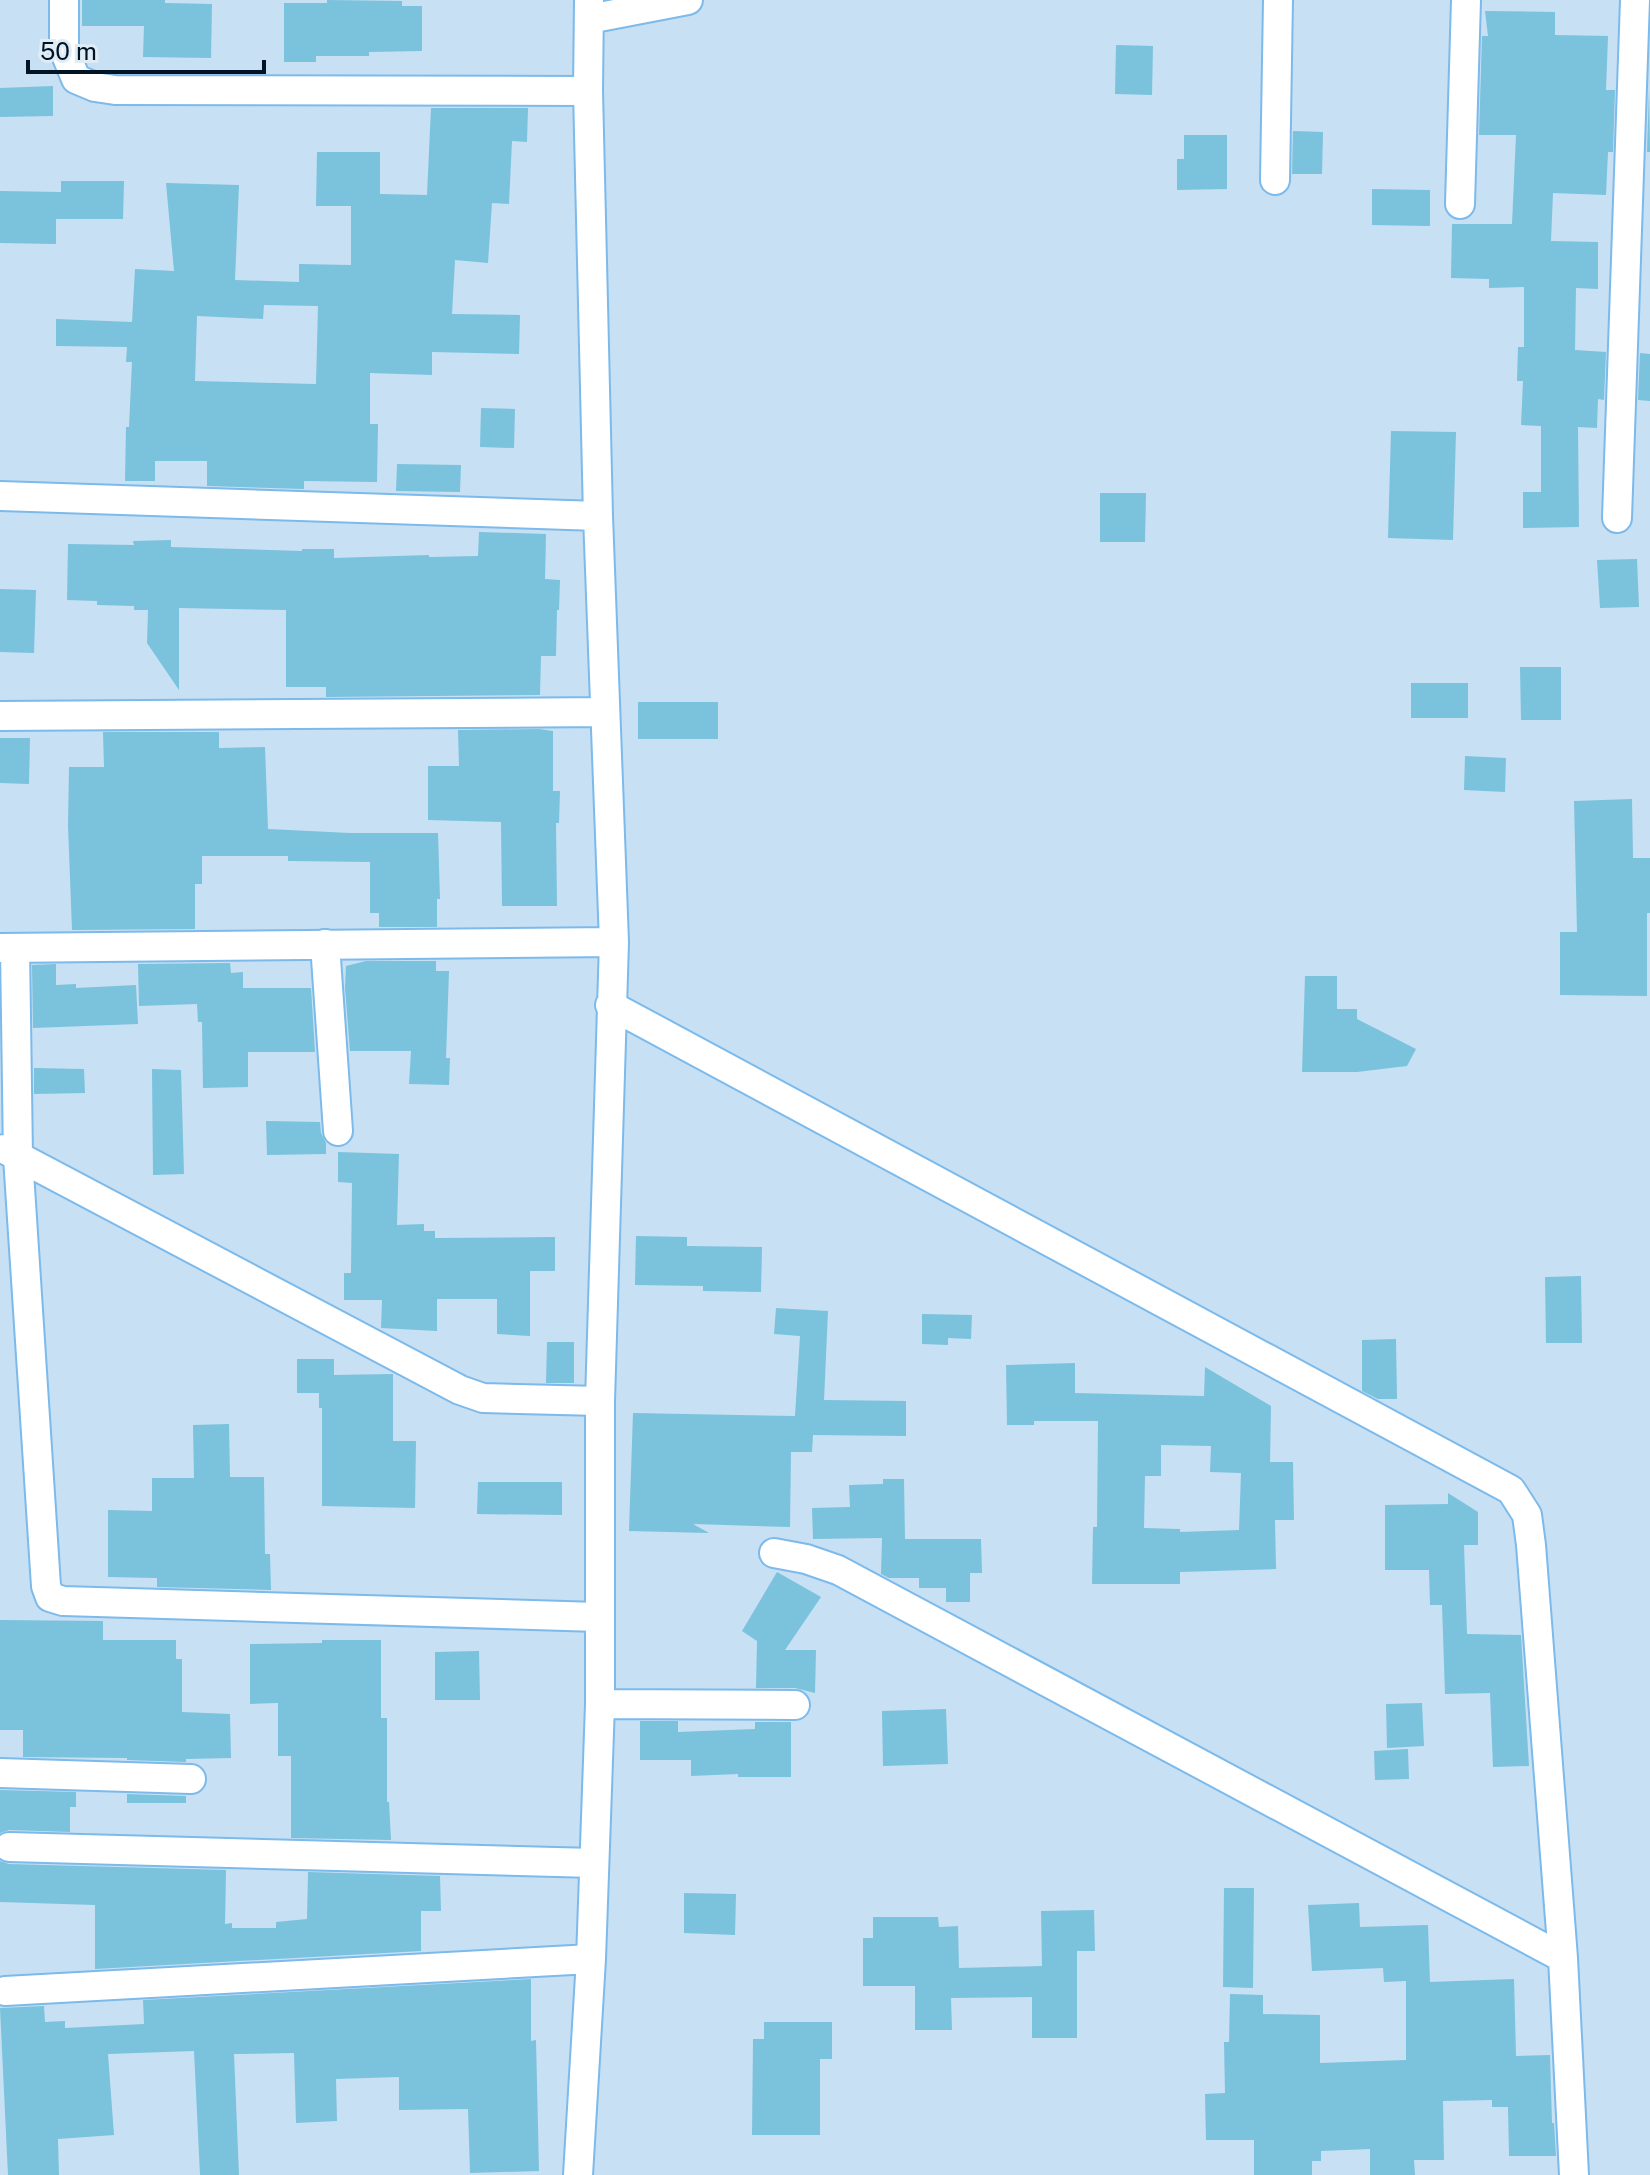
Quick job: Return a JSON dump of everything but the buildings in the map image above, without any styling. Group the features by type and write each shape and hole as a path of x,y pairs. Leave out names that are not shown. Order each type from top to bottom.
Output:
{"street":[{"path":"64,0 64,50 76,79 95,87 115,90 588,91"},
{"path":"578,2175 591,1959 600,1704 600,1401 614,942 598,516 588,91 589,9 688,0"},
{"path":"1275,180 1278,0"},
{"path":"1460,204 1466,0"},
{"path":"1617,518 1635,0"},
{"path":"0,496 598,516"},
{"path":"0,716 605,712"},
{"path":"598,1617 63,1601 50,1597 45,1570 9,1152 8,948 614,942"},
{"path":"325,944 338,1131"},
{"path":"610,1005 1511,1490 1527,1515 1531,1545 1563,1958 1574,2175"},
{"path":"9,1152 460,1390 483,1398 600,1401"},
{"path":"774,1553 806,1559 838,1570 1563,1958"},
{"path":"600,1704 795,1705"},
{"path":"0,1773 191,1779"},
{"path":"9,1847 594,1863"},
{"path":"5,1991 591,1959"}]}
